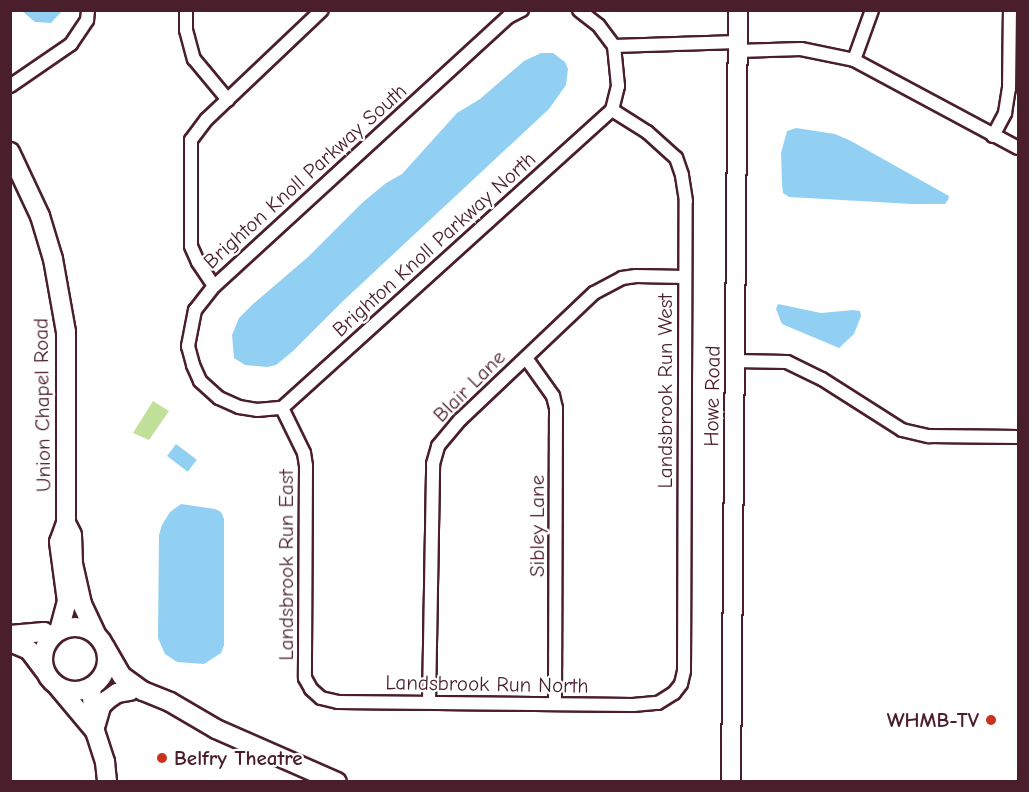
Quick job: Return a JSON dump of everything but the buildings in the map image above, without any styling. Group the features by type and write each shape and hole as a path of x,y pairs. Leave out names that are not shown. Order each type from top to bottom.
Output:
{"main road":[{"name":"Howe Road","path":"731,782 738,10"},
{"name":"Union Chapel Road","path":"10,152 40,216 62,301 67,362 66,523 59,542 67,601 55,633"},
{"name":"Union Chapel Road","path":"66,523 72,535 73,564 82,604 122,676 137,691"},
{"path":"10,635 55,633 78,626 101,640 106,668 92,686 95,731 105,762 107,782"},
{"path":"44,670 43,652 55,633"},
{"path":"10,642 28,650 95,731"},
{"path":"57,686 75,691 92,686 137,691 170,702 216,729 337,782"},
{"path":"95,731 98,714 107,700 117,693 137,691"}],"street":[{"path":"10,86 71,44 87,20 88,10"},
{"path":"186,10 186,30 194,59 228,100"},
{"path":"214,286 191,246 189,148 196,132 322,10"},
{"name":"Brighton Knoll Parkway South","path":"282,408 257,410 238,407 219,399 200,381 188,346 195,310 214,286 508,17 522,10"},
{"path":"579,10 598,25 614,46 618,86 612,110"},
{"path":"854,60 872,10"},
{"path":"993,136 1005,112 1009,89 1010,10"},
{"path":"614,46 801,50 854,60 1018,148"},
{"name":"Landsbrook Run West","path":"612,110 647,132 676,158 682,175 686,201 684,671 681,684 666,699"},
{"name":"Brighton Knoll Parkway North","path":"282,408 612,110"},
{"name":"Blair Lane","path":"429,702 433,464 438,446 461,419 594,293 608,285 636,276 685,277"},
{"name":"Sibley Lane","path":"526,358 553,396 556,408 555,704"},
{"path":"735,361 788,363 822,379 902,430 929,436 1018,437"},
{"name":"Landsbrook Run East","path":"282,408 304,453 306,466 305,678 311,689"},
{"name":"Landsbrook Run North","path":"311,689 321,698 338,702 633,705 658,703 666,699"}],"green space":[{"path":"153,401 169,411 149,440 133,433"}],"water":[{"path":"22,11 62,11 51,23 35,22"},
{"path":"541,53 553,53 565,62 568,69 566,85 549,109 276,365 267,367 245,365 234,358 232,335 239,318 253,304 308,257 362,203 386,183 402,174 457,113 480,99 524,61"},
{"path":"796,128 835,134 851,141 949,196 948,200 945,204 912,204 789,197 783,193 781,153 787,131"},
{"path":"778,304 821,313 860,311 861,316 854,334 839,348 782,324 776,309"},
{"path":"176,444 197,460 188,472 167,456"},
{"path":"181,504 215,509 221,512 224,519 224,645 221,653 204,664 177,662 165,654 158,638 159,535 170,512"}],"place":[{"name":"WHMB-TV","path":"991,720"},
{"name":"Belfry Theatre","path":"162,758"}]}
